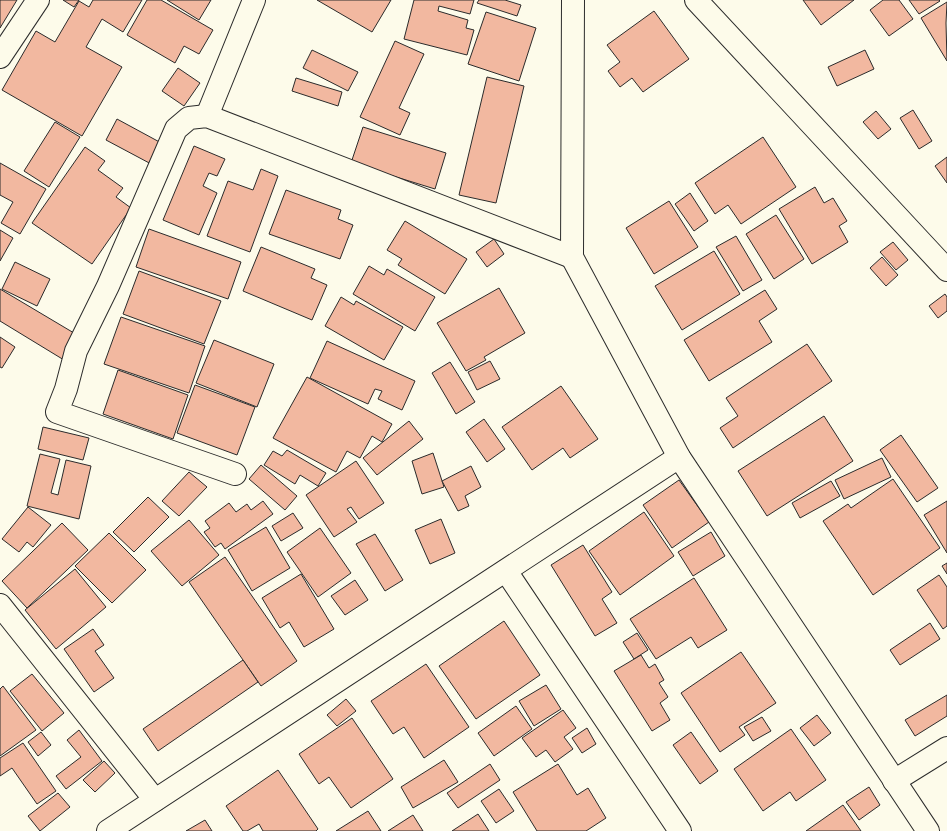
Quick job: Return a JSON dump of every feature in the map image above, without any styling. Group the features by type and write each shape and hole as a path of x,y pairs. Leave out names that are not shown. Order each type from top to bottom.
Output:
{"street":[{"path":"0,57 38,0"},
{"path":"207,116 254,0"},
{"path":"573,0 572,257 679,457 928,831"},
{"path":"696,0 947,270"},
{"path":"235,474 57,412 66,389 76,351 108,286 176,129 189,118 207,116 572,257"},
{"path":"108,831 679,457"},
{"path":"506,570 676,830"},
{"path":"0,605 155,800"},
{"path":"894,781 947,748"}],"building":[{"path":"0,0 17,0 0,28"},
{"path":"63,0 79,0 74,7"},
{"path":"93,0 142,0 123,32 102,19 86,47 122,67 82,136 2,90 36,31 55,42 79,1 89,7"},
{"path":"147,0 161,0 213,30 199,54 184,46 175,63 127,35"},
{"path":"167,0 211,0 199,20"},
{"path":"317,0 391,0 372,32"},
{"path":"414,0 474,0 470,14 439,6 438,11 468,20 466,28 474,30 467,55 404,39"},
{"path":"479,0 505,0 521,5 517,16 477,3"},
{"path":"803,0 854,0 821,25"},
{"path":"883,0 899,0 913,19 889,36 870,10"},
{"path":"909,0 939,0 940,1 919,14"},
{"path":"947,2 946,23 947,61 921,18"},
{"path":"654,11 689,59 643,92 632,78 620,87 608,71 620,62 607,45"},
{"path":"486,12 536,28 519,81 468,64"},
{"path":"395,41 424,54 399,108 410,113 400,135 360,117"},
{"path":"312,50 358,72 348,91 303,68"},
{"path":"865,50 874,69 837,86 828,67"},
{"path":"178,68 200,83 184,106 162,91"},
{"path":"487,77 524,86 496,203 459,195"},
{"path":"296,78 342,92 338,106 292,91"},
{"path":"913,110 932,141 919,149 900,118"},
{"path":"876,111 891,129 878,139 863,122"},
{"path":"117,119 165,145 153,165 106,140"},
{"path":"55,122 80,137 49,187 24,171"},
{"path":"363,127 446,153 435,189 351,163"},
{"path":"763,137 796,187 741,224 728,205 715,214 695,183"},
{"path":"194,146 225,159 217,176 209,173 203,186 217,193 199,235 163,220"},
{"path":"85,147 105,161 98,170 123,188 116,197 131,208 92,264 32,223"},
{"path":"947,157 947,183 935,166"},
{"path":"0,163 46,189 20,234 1,223 13,202 0,195"},
{"path":"261,169 278,176 250,252 207,236 228,181 253,190"},
{"path":"815,187 824,203 833,198 847,221 839,226 848,242 812,264 779,209"},
{"path":"286,190 341,210 338,219 353,225 340,259 269,234"},
{"path":"690,193 708,221 694,231 675,204"},
{"path":"669,201 698,247 654,274 626,228"},
{"path":"776,215 804,259 774,279 746,234"},
{"path":"405,221 467,259 445,294 398,265 402,259 387,250"},
{"path":"149,229 241,262 228,299 136,267"},
{"path":"0,230 13,238 0,261"},
{"path":"736,236 762,280 743,291 716,247"},
{"path":"494,239 504,254 487,267 476,252"},
{"path":"893,242 908,260 896,270 880,252"},
{"path":"261,247 315,269 311,278 327,285 312,320 243,291"},
{"path":"714,251 740,294 682,330 655,286"},
{"path":"882,257 898,275 886,286 870,268"},
{"path":"15,262 50,279 37,306 2,289"},
{"path":"369,266 384,275 387,269 435,297 415,331 353,294"},
{"path":"139,271 221,301 204,344 123,314"},
{"path":"499,288 525,333 484,357 486,360 466,371 437,323"},
{"path":"0,289 79,336 64,360 0,321"},
{"path":"765,290 777,309 759,321 772,342 709,381 684,340"},
{"path":"945,294 947,297 947,311 938,318 929,306"},
{"path":"341,297 354,305 356,301 403,327 384,360 325,326"},
{"path":"121,317 205,346 189,393 104,364"},
{"path":"0,337 15,347 2,368 0,367"},
{"path":"214,340 274,364 257,407 196,383"},
{"path":"327,341 415,381 402,410 378,399 382,391 375,389 368,404 310,378"},
{"path":"807,344 832,381 733,448 720,428 738,416 726,398"},
{"path":"490,361 500,379 477,390 468,372"},
{"path":"450,362 475,402 456,414 432,373"},
{"path":"118,370 188,395 173,439 103,414"},
{"path":"307,377 392,424 382,442 372,436 360,458 347,451 336,472 273,438"},
{"path":"195,385 255,407 237,455 177,433"},
{"path":"561,386 598,439 570,458 563,448 532,470 502,427"},
{"path":"824,416 853,461 767,516 738,471"},
{"path":"484,419 505,449 487,462 466,432"},
{"path":"409,421 423,439 377,475 363,458"},
{"path":"43,427 89,438 83,460 38,449"},
{"path":"901,435 938,488 917,502 880,450"},
{"path":"287,450 326,473 318,486 300,475 295,484 264,465 273,451 282,456"},
{"path":"433,453 444,487 422,494 412,461"},
{"path":"40,454 60,459 51,493 58,495 66,460 91,466 79,519 27,506"},
{"path":"882,458 891,477 844,499 835,480"},
{"path":"356,461 384,503 359,519 351,507 347,509 357,522 334,537 306,495"},
{"path":"261,465 297,496 285,510 249,479"},
{"path":"471,466 481,487 465,496 469,506 458,511 442,481"},
{"path":"189,472 207,487 179,516 162,501"},
{"path":"893,479 940,548 873,595 823,521 848,504 851,508"},
{"path":"679,480 709,522 672,548 643,505"},
{"path":"831,481 840,496 800,518 792,503"},
{"path":"148,497 169,517 134,552 113,532"},
{"path":"263,501 273,514 225,549 221,543 215,547 204,532 210,528 205,521 229,503 236,512 247,504 251,510"},
{"path":"947,501 947,553 924,515"},
{"path":"28,507 51,525 33,547 27,542 19,552 2,539"},
{"path":"644,512 674,556 620,595 589,551"},
{"path":"293,513 303,528 281,541 272,526"},
{"path":"441,519 455,553 430,564 415,530"},
{"path":"189,520 219,555 182,586 151,551"},
{"path":"62,523 88,550 27,608 2,581"},
{"path":"266,527 290,568 252,591 228,550"},
{"path":"320,528 351,573 318,597 287,552"},
{"path":"711,532 725,556 693,576 678,552"},
{"path":"109,533 146,570 112,603 75,566"},
{"path":"375,534 403,580 385,591 356,544"},
{"path":"583,545 612,592 602,599 617,623 595,636 551,565"},
{"path":"225,557 297,661 261,686 189,582"},
{"path":"947,563 947,574 942,566"},
{"path":"75,569 106,607 56,649 25,610"},
{"path":"301,574 334,629 304,647 289,622 280,628 262,598"},
{"path":"939,575 947,587 947,626 943,629 917,590"},
{"path":"694,578 727,630 698,648 691,637 656,659 630,619"},
{"path":"355,580 368,600 345,615 331,596"},
{"path":"504,621 540,675 476,719 439,666"},
{"path":"930,623 940,639 900,665 890,650"},
{"path":"93,629 104,645 95,651 114,678 94,692 64,649"},
{"path":"637,633 648,650 634,659 623,642"},
{"path":"741,652 776,703 739,727 745,735 720,752 681,693"},
{"path":"641,655 649,668 655,664 664,680 659,683 668,697 660,703 670,720 652,731 614,671"},
{"path":"243,660 258,682 158,751 143,729"},
{"path":"426,664 469,727 424,758 404,727 393,734 371,701"},
{"path":"32,674 64,713 42,731 10,691"},
{"path":"546,685 561,709 534,726 519,701"},
{"path":"3,686 36,730 0,756 0,689"},
{"path":"947,695 947,716 915,736 905,720"},
{"path":"346,699 356,711 337,726 327,715"},
{"path":"516,706 532,729 494,756 478,733"},
{"path":"563,710 576,728 564,737 573,749 555,762 546,750 536,757 522,738"},
{"path":"817,715 831,733 814,746 800,728"},
{"path":"762,717 771,731 753,741 744,727"},
{"path":"352,718 393,779 351,808 329,777 319,784 299,754"},
{"path":"587,728 596,744 582,753 572,738"},
{"path":"791,729 826,780 796,801 790,792 763,811 734,769"},
{"path":"79,730 102,761 66,789 56,776 81,757 67,740"},
{"path":"41,732 51,745 38,756 28,742"},
{"path":"691,732 718,771 700,784 673,745"},
{"path":"23,743 56,791 37,804 12,768 0,776 0,758"},
{"path":"444,760 458,782 413,808 401,787"},
{"path":"104,761 115,773 95,792 83,780"},
{"path":"490,764 500,780 458,808 447,793"},
{"path":"558,764 577,795 588,788 606,818 586,831 537,831 513,792"},
{"path":"278,770 318,829 316,831 263,831 259,824 247,831 243,831 226,806"},
{"path":"869,787 880,805 859,820 846,802"},
{"path":"499,789 514,811 496,823 481,801"},
{"path":"58,793 70,807 40,831 28,816"},
{"path":"843,805 861,831 806,831"},
{"path":"368,811 381,831 336,831"},
{"path":"478,814 489,831 452,831"},
{"path":"413,815 423,831 388,831"},
{"path":"205,820 212,831 186,831"}]}
